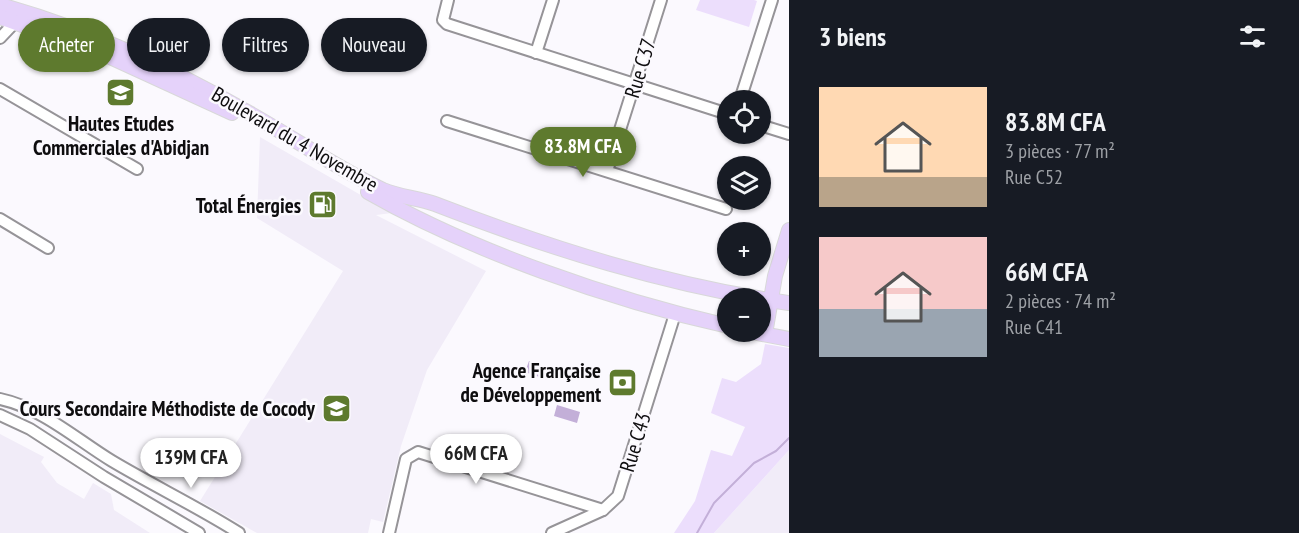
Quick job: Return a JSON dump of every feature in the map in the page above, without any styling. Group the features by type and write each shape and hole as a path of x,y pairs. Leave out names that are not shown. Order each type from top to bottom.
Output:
{"main road":[{"name":"Boulevard du 4 Novembre","path":"2,12 93,36 196,83 386,191 427,201 539,242 612,264 718,288"},
{"name":"Boulevard du 4 Novembre","path":"19,17 249,121 379,198 440,228 560,276 675,314 717,324"},
{"path":"771,300 775,276 789,230"},
{"name":"Boulevard du 4 Novembre","path":"771,300 789,303"},
{"path":"771,336 789,339"}],"street":[{"path":"448,0 443,20 447,24 717,111"},
{"path":"536,53 553,0"},
{"name":"Rue C37","path":"607,171 661,0"},
{"path":"743,90 772,0"},
{"path":"0,38 2,12"},
{"path":"0,38 19,17"},
{"path":"0,89 137,169"},
{"path":"447,121 717,206"},
{"path":"771,128 789,134"},
{"path":"0,219 48,248"},
{"name":"Rue C43","path":"552,533 603,510 618,496 675,314"},
{"path":"0,399 21,405 39,414 113,462 239,533"},
{"path":"0,415 30,429 104,477 199,533"},
{"path":"388,533 406,459 418,452 603,510"},
{"path":"104,477 113,462"}],"shaded area":[{"path":"700,0 757,1 749,27 696,10"},
{"name":"Cours Secondaire Méthodiste de Cocody","path":"260,137 392,213 376,215 486,271 427,370 401,446 383,522 371,519 368,533 257,533 200,501 343,271 257,218"},
{"path":"765,344 789,348 789,450 714,533 674,533 695,501 711,450 732,456 745,427 711,413 722,378 736,382 761,364"},
{"path":"529,361 552,369 548,380 525,372"},
{"path":"557,405 580,412 577,423 554,416"},
{"path":"0,434 44,457 41,462 57,483 84,499 93,483 111,494 114,510 150,533 0,533"},
{"path":"789,450 789,533 714,533"}],"waterway":[{"path":"697,533 714,503 754,463 776,451 789,438"}],"place":[{"name":"Hautes Etudes Commerciales d'Abidjan","path":"121,92"},
{"name":"Total Énergies","path":"322,205"},
{"name":"Agence Française de Développement","path":"622,382"},
{"name":"Cours Secondaire Méthodiste de Cocody","path":"336,408"}]}
